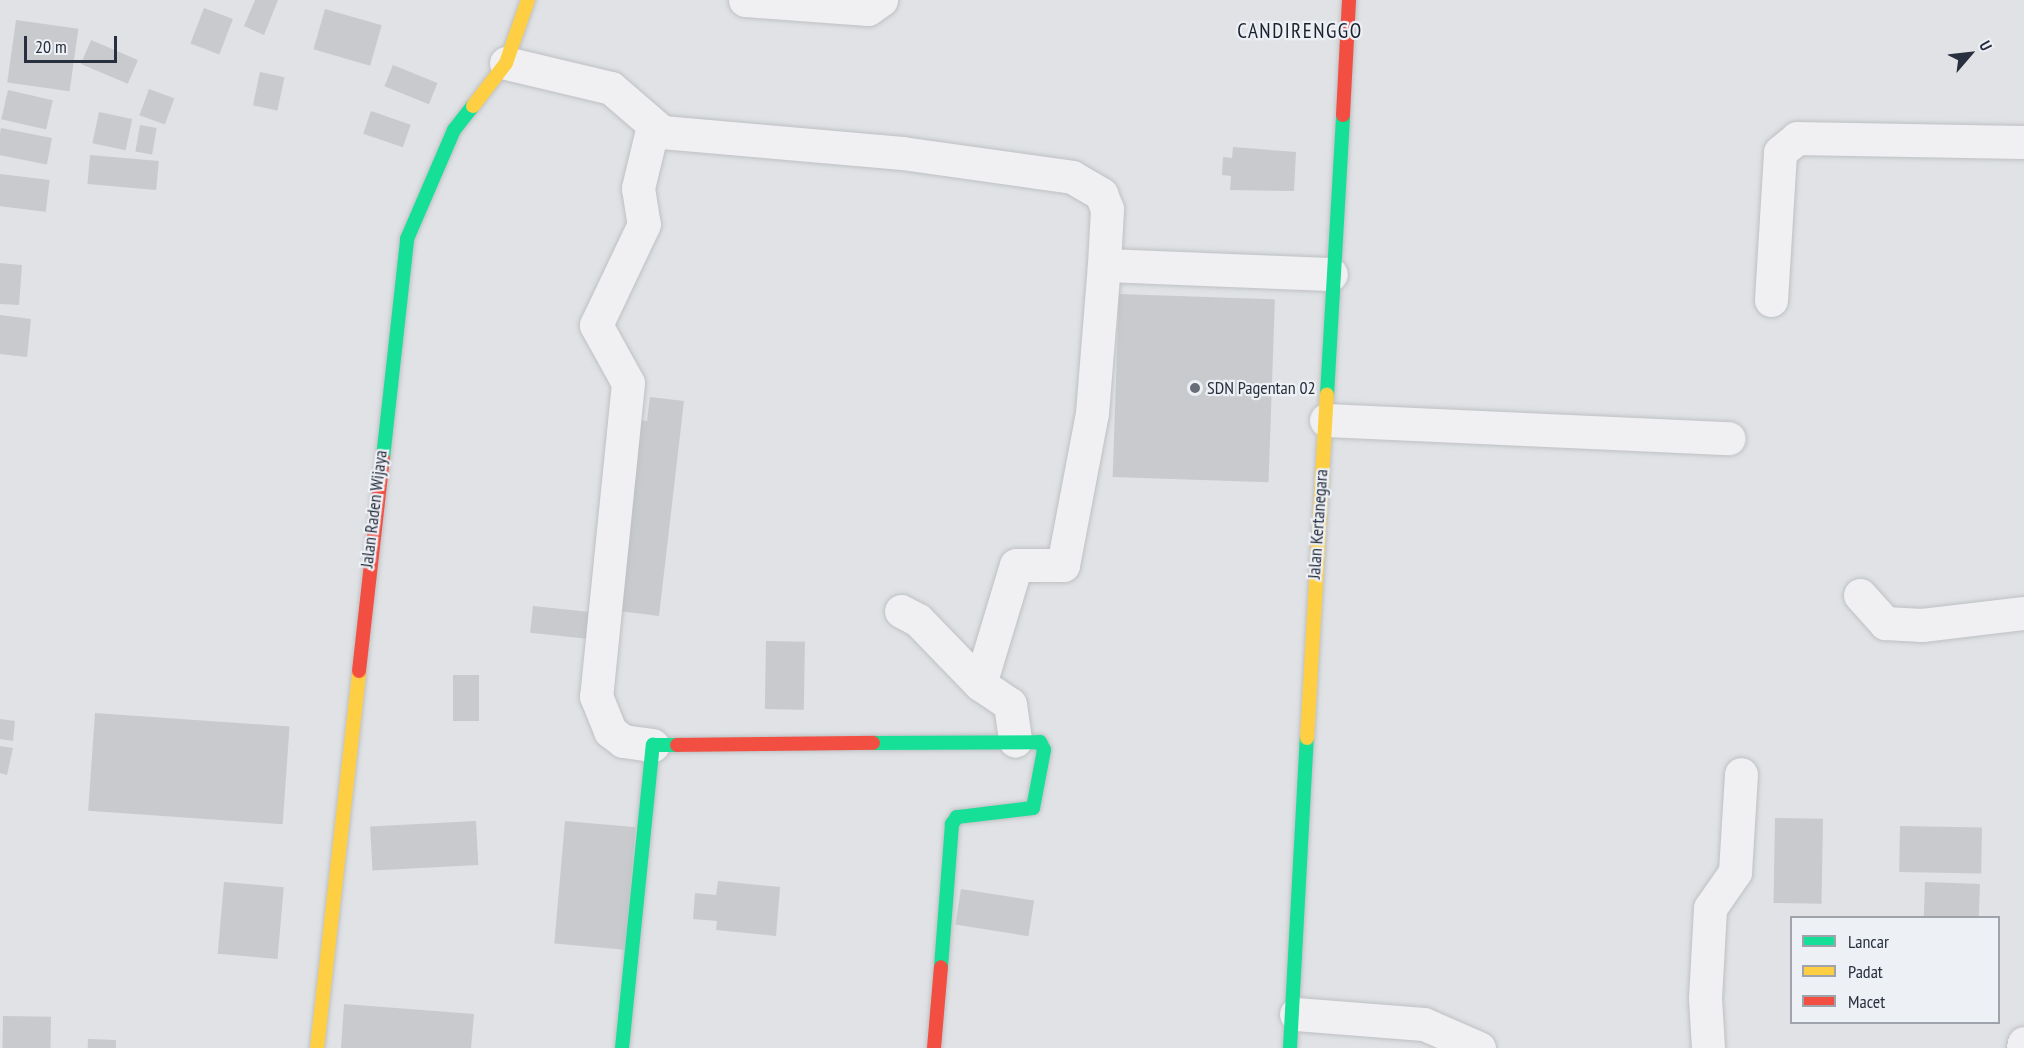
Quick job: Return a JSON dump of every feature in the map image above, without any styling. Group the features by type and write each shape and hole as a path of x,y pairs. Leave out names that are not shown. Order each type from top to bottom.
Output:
{"street":[{"name":"Jalan Raden Wijaya","path":"317,1048 407,239 454,130 506,63 528,0"},
{"path":"745,0 868,9 881,0"},
{"name":"Jalan Kertanegara","path":"1290,1048 1296,1014 1311,625 1326,420 1331,274 1349,0"},
{"path":"506,63 611,88 633,102 653,126 662,132 902,153 1072,177 1101,194 1107,209 1092,413 1064,564 1056,569 1016,565 980,684"},
{"path":"653,126 638,188 644,224 596,324 628,383 596,696 610,731 623,741 653,745 1015,741 1044,747 1036,805 957,817 952,824 934,1048"},
{"path":"1771,300 1780,152 1797,138 2024,142"},
{"path":"1104,265 1331,274"},
{"path":"1326,420 1729,438"},
{"path":"1860,595 1886,623 1922,625 2024,613"},
{"path":"901,611 918,620 980,684 1010,704 1015,741"},
{"path":"622,1048 653,745"},
{"path":"1708,1048 1705,999 1710,908 1736,872 1741,774"},
{"path":"1296,1014 1424,1023 1479,1048"},
{"path":"2023,1048 2024,1043"}],"building":[{"path":"255,0 278,0 264,35 244,26"},
{"path":"204,8 233,19 219,55 190,43"},
{"path":"325,9 382,25 370,66 313,49"},
{"path":"16,20 78,29 70,91 7,82"},
{"path":"91,40 138,60 128,84 81,64"},
{"path":"393,65 438,83 429,104 384,86"},
{"path":"260,72 284,77 277,110 253,105"},
{"path":"149,89 174,98 165,125 139,115"},
{"path":"8,90 53,100 46,130 1,119"},
{"path":"371,111 411,125 403,147 363,134"},
{"path":"99,112 132,119 126,150 92,143"},
{"path":"140,125 157,128 152,155 135,152"},
{"path":"1,128 52,138 47,164 0,155"},
{"path":"1233,147 1296,152 1294,191 1230,190 1231,176 1222,175 1223,157 1232,158"},
{"path":"90,155 159,161 156,190 87,184"},
{"path":"0,174 50,180 46,212 0,206"},
{"path":"0,263 22,265 19,305 0,304"},
{"name":"SDN Pagentan 02","path":"1119,294 1275,299 1269,482 1113,477"},
{"path":"0,315 31,319 27,357 0,354"},
{"path":"650,397 684,401 659,616 611,610 633,419 647,421"},
{"path":"533,606 602,613 599,640 530,633"},
{"path":"766,641 805,642 804,710 765,709"},
{"path":"453,675 479,675 479,721 453,721"},
{"path":"95,713 290,727 283,824 88,811"},
{"path":"0,719 15,721 13,741 0,739"},
{"path":"0,746 13,748 7,775 0,773"},
{"path":"1775,818 1823,819 1822,904 1774,903"},
{"path":"476,821 478,865 372,870 370,827"},
{"path":"565,821 636,827 625,950 554,944"},
{"path":"1900,826 1982,827 1981,873 1899,872"},
{"path":"718,881 780,887 776,936 716,930 717,921 693,919 695,893 716,895"},
{"path":"224,882 284,887 277,959 218,954"},
{"path":"1925,882 1980,884 1979,916 1924,916"},
{"path":"961,889 1034,901 1028,936 955,925"},
{"path":"344,1004 474,1014 471,1048 341,1048"},
{"path":"3,1016 51,1017 50,1048 2,1048"},
{"path":"88,1039 116,1040 116,1048 88,1048"}],"traffic: fast":[{"path":"383,458 407,239 454,130 473,106"},
{"path":"1327,395 1343,115"},
{"path":"1290,1048 1307,738"},
{"path":"873,743 1040,742 1044,750 1033,808 957,817 952,824 941,967"},
{"path":"622,1048 653,745 677,745"}],"traffic: slow":[{"path":"473,106 506,63 528,0"},
{"path":"1307,738 1327,395"},
{"path":"317,1048 359,671"}],"traffic: jam":[{"path":"1343,115 1349,0"},
{"path":"359,671 383,458"},
{"path":"677,745 873,743"},
{"path":"934,1048 941,967"}],"place":[{"name":"SDN Pagentan 02","path":"1195,388"}],"district":[{"name":"CANDIRENGGO","path":"1300,31"}]}
